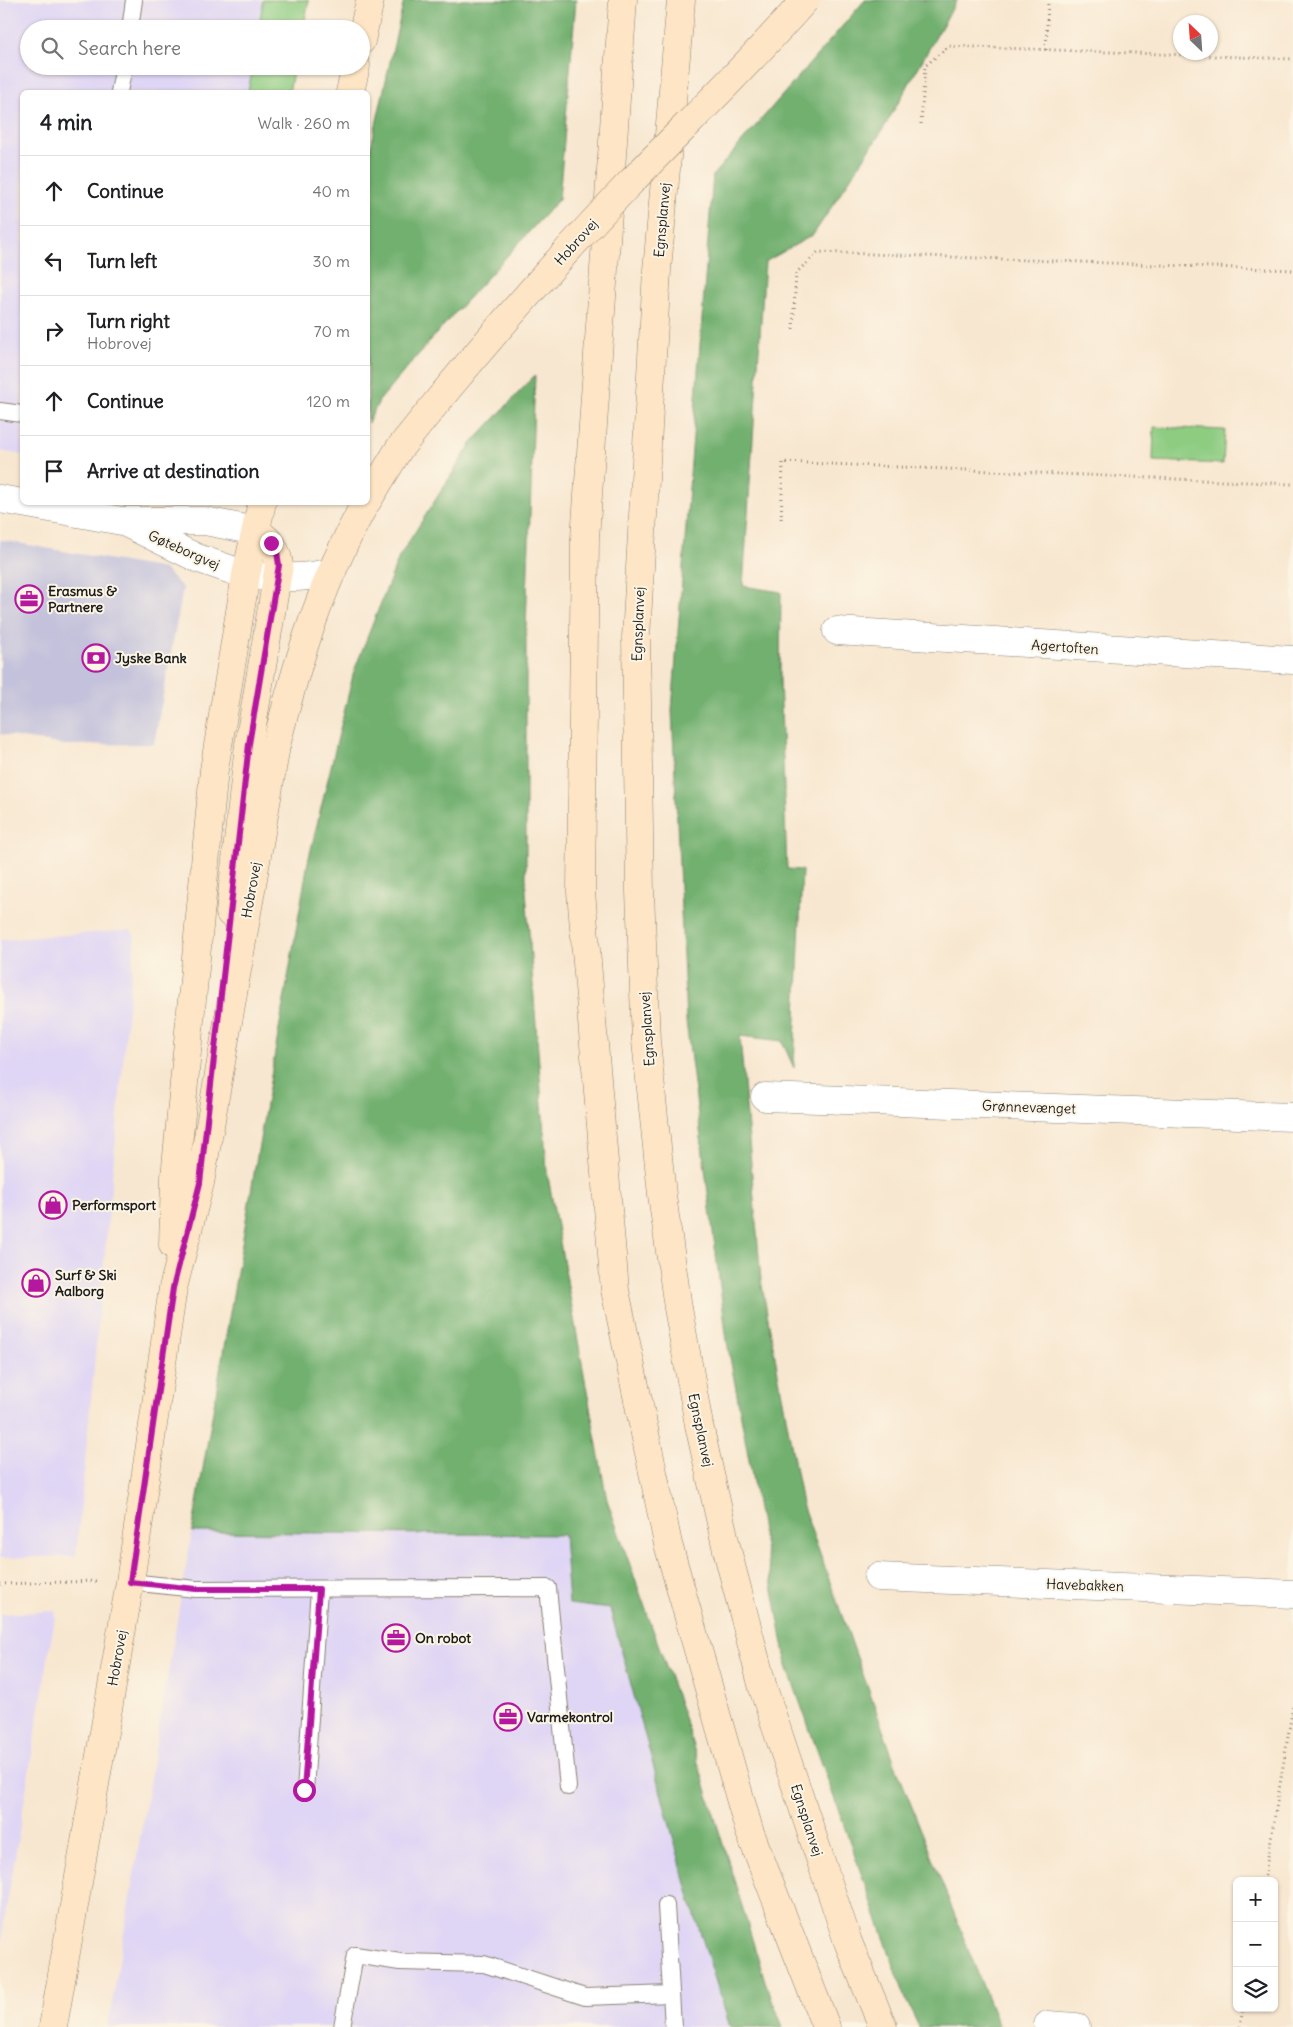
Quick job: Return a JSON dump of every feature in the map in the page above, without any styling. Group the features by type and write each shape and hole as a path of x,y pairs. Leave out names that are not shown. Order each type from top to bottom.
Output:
{"main road":[{"path":"366,20 370,0"},
{"path":"623,0 585,538 581,892 615,1290 668,1544 738,1792 749,1830 826,2027"},
{"name":"Egnsplanvej","path":"681,0 657,270 636,638 640,892 646,1041 662,1195 678,1308 699,1425 728,1550 763,1688 848,1942 884,2027"},
{"name":"Hobrovej","path":"370,496 399,449 505,320 611,204 761,50 805,0"},
{"path":"350,90 354,75"},
{"name":"Hobrovej","path":"173,1288 175,1177 214,770 246,575 261,505"},
{"name":"Hobrovej","path":"53,2027 130,1582 173,1288 200,1183 276,746 293,677 313,618 332,572 365,505"},
{"path":"200,1183 249,744 279,565 277,552 265,537 256,531"}],"street":[{"name":"Gøteborgvej","path":"0,499 20,503"},
{"name":"Gøteborgvej","path":"33,505 122,521 205,521 256,531"},
{"name":"Gøteborgvej","path":"122,521 197,558 246,575 277,579 314,577 332,572"},
{"name":"Agertoften","path":"837,632 1293,660"},
{"name":"Grønnevænget","path":"765,1097 1293,1117"},
{"name":"Havebakken","path":"878,1577 1293,1594"},
{"path":"1048,2025 1076,2027"}],"lane":[{"path":"131,20 134,0"},
{"path":"119,90 122,75"},
{"path":"0,411 20,414"},
{"path":"130,1582 196,1589 548,1588 568,1788"},
{"path":"304,1790 319,1589"},
{"path":"666,1905 673,2027"},
{"path":"342,2027 355,1955 400,1962 484,1964 585,1997 671,1994"}],"path":[{"path":"1046,50 1048,0"},
{"path":"921,124 925,66 949,46 1293,59"},
{"path":"792,329 796,272 818,252 1293,270"},
{"path":"781,524 783,462 1293,484"},
{"path":"0,1584 68,1580 130,1582"},
{"path":"1265,1877 1293,1706"},
{"path":"1240,2027 1242,2012"}],"shaded area":[{"path":"0,0 309,0 305,20 20,20 20,75 292,75 289,90 20,90 20,455 0,451"},
{"path":"0,540 164,569 183,588 154,744 64,745 0,734"},
{"path":"131,930 135,936 76,1556 0,1558 0,940"},
{"path":"192,1532 564,1535 569,1604 610,1609 693,1909 730,2027 108,2027"},
{"path":"56,1611 0,1946 0,1614"}],"green space":[{"path":"263,0 309,0 305,20 260,20"},
{"path":"404,0 576,0 559,199 435,335 379,401 370,419 370,151"},
{"path":"865,0 957,0 882,131 813,235 765,262 743,586 781,592 780,678 787,869 802,870 794,1068 782,1041 740,1036 761,1280 802,1504 897,1769 999,2027 919,2027 907,2002 787,1666 727,1341 686,1021 672,710 713,175"},
{"path":"251,75 292,75 289,90 248,90"},
{"path":"535,375 526,626 526,891 547,1171 607,1500 685,1720 765,1981 783,2027 730,2027 693,1909 610,1609 569,1604 564,1535 192,1532 308,862 354,671 399,557 471,444"},
{"path":"1154,427 1225,430 1223,464 1153,461"}],"place":[{"name":"Erasmus & Partnere","path":"29,599"},
{"name":"Jyske Bank","path":"96,658"},
{"name":"Performsport","path":"53,1205"},
{"name":"Surf & Ski Aalborg","path":"36,1283"},
{"name":"On robot","path":"396,1638"},
{"name":"Varmekontrol","path":"508,1717"}],"route":[{"path":"271,543 277,552 279,565 249,744 200,1183 173,1288 130,1582 196,1589 319,1589 304,1790"}]}
